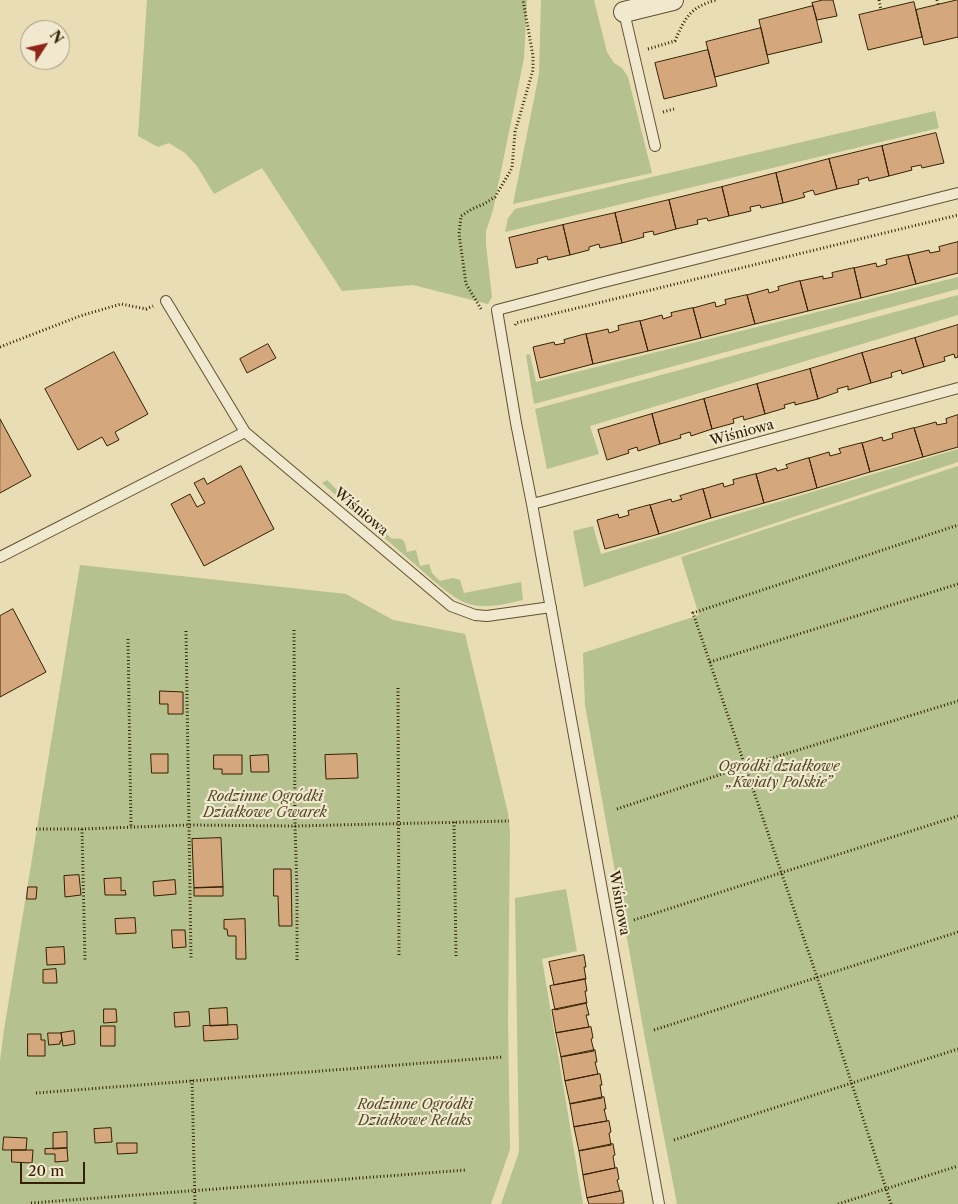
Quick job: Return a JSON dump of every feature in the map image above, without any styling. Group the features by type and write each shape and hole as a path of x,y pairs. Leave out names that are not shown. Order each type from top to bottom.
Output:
{"street":[{"path":"624,12 673,0"}],"lane":[{"path":"624,12 655,146"},
{"path":"497,310 958,193"},
{"name":"Wiśniowa","path":"166,301 245,432 451,606 475,615 487,616 551,607"},
{"name":"Wiśniowa","path":"497,310 516,424 660,1204"},
{"name":"Wiśniowa","path":"532,504 958,388"},
{"path":"0,558 245,432"}],"path":[{"path":"497,310 483,312 466,284 459,234 461,216 472,208 484,204 495,197 512,168 515,132 533,70 533,56 523,0"},
{"path":"644,50 675,41 684,22 696,8 716,0"},
{"path":"879,0 881,10"},
{"path":"658,113 674,109"},
{"path":"511,330 516,323 958,215"},
{"path":"0,346 80,316 121,304 146,309 166,301"},
{"path":"892,1204 782,872 693,613 958,525"},
{"path":"710,662 958,584"},
{"path":"294,630 297,962"},
{"path":"186,631 191,958"},
{"path":"128,640 131,827"},
{"path":"398,688 399,955"},
{"path":"617,809 746,766 958,701"},
{"path":"634,920 958,816"},
{"path":"36,829 509,821"},
{"path":"454,822 456,956"},
{"path":"82,829 85,960"},
{"path":"654,1030 958,932"},
{"path":"674,1140 958,1049"},
{"path":"36,1093 502,1057"},
{"path":"192,1080 195,1204"},
{"path":"838,1204 958,1166"},
{"path":"31,1203 466,1170"}],"green space":[{"path":"147,0 527,0 524,58 493,210 486,231 492,297 488,304 413,285 342,291 262,168 214,194 197,166 185,153 169,143 158,147 138,136"},
{"path":"541,0 594,0 607,52 614,63 622,68 628,77 652,173 513,204 539,74"},
{"path":"935,111 939,128 505,232 508,218 515,209"},
{"path":"958,277 958,289 534,404 526,355 530,354 536,382"},
{"path":"958,295 958,315 590,426 599,454 547,469 535,409"},
{"path":"958,449 958,462 584,587 573,531 593,526 601,554"},
{"name":"Ogródki działkowe „Kwiaty Polskie”","path":"958,466 958,1204 677,1204 585,705 583,653 699,615 681,557"},
{"path":"327,480 344,497 350,495 354,498 358,511 369,509 372,524 382,523 384,532 392,539 402,539 407,552 416,550 420,566 429,564 432,573 440,581 453,578 460,580 464,593 521,582 523,600 502,605 480,606 460,600 430,578 322,483"},
{"name":"Rodzinne Ogródki Działkowe Gwarek","path":"80,565 346,594 393,620 465,634 508,813 510,831 508,1020 510,1149 491,1204 0,1204 0,1061"},
{"path":"566,889 577,951 542,959 583,1204 501,1204 519,1152 515,898"}],"building":[{"path":"833,0 837,16 817,20 812,3"},
{"path":"958,0 958,37 924,45 916,10"},
{"path":"914,2 922,37 868,50 859,15"},
{"path":"813,6 822,42 767,55 759,20"},
{"path":"761,28 769,63 715,77 706,42"},
{"path":"708,50 717,86 664,99 655,63"},
{"path":"936,133 944,163 922,168 921,165 911,167 912,170 889,176 882,146"},
{"path":"882,146 889,176 869,181 868,177 858,180 859,184 837,189 829,159"},
{"path":"829,159 837,189 815,195 813,190 803,193 805,197 783,203 776,173"},
{"path":"776,173 783,203 761,208 760,205 750,207 751,211 729,216 722,187"},
{"path":"722,187 729,216 708,221 707,218 697,220 698,224 676,229 669,200"},
{"path":"669,200 676,229 654,235 653,231 643,233 644,237 622,243 615,213"},
{"path":"615,213 622,243 600,248 599,244 589,247 589,250 570,255 563,225"},
{"path":"563,225 570,255 548,260 547,256 537,259 538,263 516,268 509,238"},
{"path":"958,242 958,273 916,284 908,255 929,250 930,253 940,251 939,247"},
{"path":"908,255 916,284 861,298 854,268 876,263 877,267 887,264 886,260"},
{"path":"854,268 861,298 808,311 800,281 823,276 823,279 833,277 832,273"},
{"path":"800,281 808,311 755,324 747,295 768,289 769,293 779,290 778,287"},
{"path":"747,295 755,324 701,338 693,308 715,302 716,307 726,304 725,300"},
{"path":"693,308 701,338 648,351 640,321 662,315 663,319 672,316 671,313"},
{"path":"640,321 648,351 593,364 586,334 608,329 609,333 619,330 618,326"},
{"path":"958,325 958,357 955,358 954,354 944,357 945,361 924,367 915,338"},
{"path":"586,334 593,364 540,378 533,347 554,342 555,345 565,343 564,340"},
{"path":"915,338 924,367 902,374 901,370 891,373 892,377 871,383 862,353"},
{"path":"268,344 276,358 247,373 240,359"},
{"path":"114,352 148,414 115,432 119,440 107,446 102,437 78,450 45,389"},
{"path":"862,353 871,383 848,390 848,386 837,389 838,392 818,399 810,369"},
{"path":"810,369 818,399 795,405 795,402 784,405 785,408 765,414 757,384"},
{"path":"757,384 765,414 744,420 743,416 733,419 734,423 712,429 704,399"},
{"path":"704,399 712,429 691,436 690,432 680,435 681,438 660,444 652,414"},
{"path":"652,414 660,444 638,451 637,447 628,450 629,453 607,460 598,430"},
{"path":"958,415 958,447 923,457 914,428 936,422 937,425 947,423 946,419"},
{"path":"0,419 31,476 0,493"},
{"path":"914,428 923,457 870,472 862,443 882,437 883,441 893,438 892,434"},
{"path":"862,443 870,472 817,488 809,458 829,452 830,456 841,453 839,449"},
{"path":"809,458 817,488 764,503 756,474 776,468 777,471 788,468 786,465"},
{"path":"241,466 274,529 204,566 171,504 190,494 197,507 205,503 194,483 204,478 207,484"},
{"path":"756,474 764,503 711,518 703,489 723,483 724,487 734,484 733,480"},
{"path":"703,489 711,518 659,534 650,505 671,499 672,502 682,499 680,496"},
{"path":"650,505 659,534 605,549 597,520 618,514 619,518 629,515 628,511"},
{"path":"13,609 46,672 0,697 0,616"},
{"path":"160,691 183,692 183,714 168,714 168,704 160,704"},
{"path":"151,754 168,754 168,773 152,773"},
{"path":"357,754 358,778 326,779 325,755"},
{"path":"214,755 242,755 242,774 222,774 222,769 214,769"},
{"path":"268,755 269,772 251,772 250,756"},
{"path":"221,838 223,887 194,888 192,839"},
{"path":"274,869 291,869 292,926 279,926 278,896 274,896"},
{"path":"79,875 81,895 65,897 64,876"},
{"path":"121,878 121,891 125,890 126,895 105,895 104,879"},
{"path":"175,880 176,894 154,896 153,882"},
{"path":"28,887 37,887 36,899 27,899"},
{"path":"223,887 223,896 194,896 194,888"},
{"path":"135,918 136,933 116,934 115,919"},
{"path":"245,919 246,959 236,959 236,936 228,936 227,929 224,929 224,920"},
{"path":"172,930 185,930 186,947 173,948"},
{"path":"64,947 65,964 47,965 46,948"},
{"path":"584,955 586,979 554,985 549,962"},
{"path":"56,969 57,983 43,983 43,970"},
{"path":"585,979 587,1003 555,1010 550,986"},
{"path":"586,1003 589,1027 556,1033 552,1010"},
{"path":"227,1008 228,1025 210,1026 209,1009"},
{"path":"104,1009 116,1009 117,1022 104,1023"},
{"path":"189,1012 190,1026 175,1027 174,1013"},
{"path":"237,1025 238,1039 204,1041 203,1026"},
{"path":"101,1026 115,1026 115,1046 101,1046"},
{"path":"591,1027 594,1051 561,1057 556,1033"},
{"path":"74,1031 75,1044 63,1046 61,1033"},
{"path":"48,1033 61,1033 62,1041 60,1041 60,1044 49,1045"},
{"path":"28,1034 41,1034 41,1040 45,1040 45,1056 28,1056"},
{"path":"595,1050 598,1074 565,1081 561,1057"},
{"path":"600,1074 602,1098 570,1104 565,1081"},
{"path":"604,1097 607,1121 574,1127 570,1104"},
{"path":"609,1121 611,1145 579,1151 574,1127"},
{"path":"111,1128 112,1142 95,1143 94,1129"},
{"path":"67,1132 67,1148 53,1149 53,1133"},
{"path":"4,1137 27,1138 26,1150 3,1150"},
{"path":"117,1143 137,1143 137,1153 118,1154"},
{"path":"613,1144 615,1168 583,1175 579,1151"},
{"path":"67,1148 68,1161 55,1162 55,1154 45,1154 45,1149"},
{"path":"12,1150 33,1150 32,1163 12,1162"},
{"path":"617,1168 619,1179 617,1180 620,1191 587,1198 583,1175"},
{"path":"622,1191 624,1203 622,1204 589,1204 587,1198"}],"park label":[{"name":"Rodzinne Ogródki Działkowe Relaks","path":"415,1114"}]}
